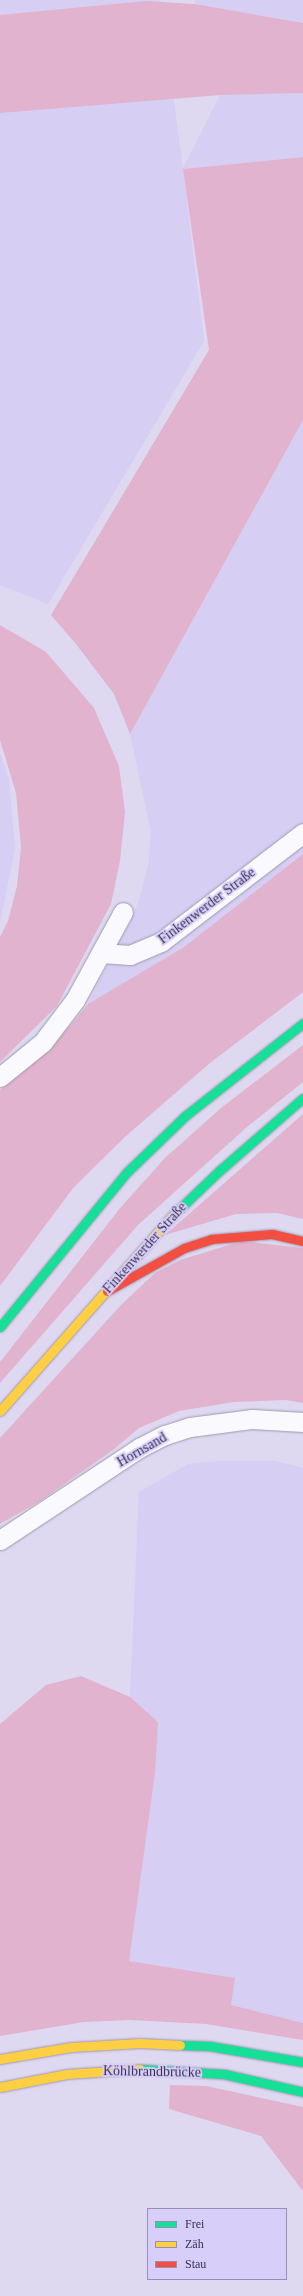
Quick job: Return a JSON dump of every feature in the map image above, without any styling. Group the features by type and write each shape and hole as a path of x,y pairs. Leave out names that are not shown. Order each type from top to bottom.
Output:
{"main road":[{"path":"0,1327 73,1235 127,1172 185,1116 303,1023"},
{"name":"Finkenwerder Straße","path":"0,1411 169,1219 218,1171 303,1098"},
{"path":"107,1291 184,1248 211,1239 236,1235 272,1234 303,1240"},
{"name":"Köhlbrandbrücke","path":"0,2059 71,2047 140,2043 210,2046 303,2062"},
{"name":"Köhlbrandbrücke","path":"0,2087 68,2074 143,2069 224,2074 303,2092"}],"street":[{"name":"Finkenwerder Straße","path":"101,953 130,955 161,942 303,833"},
{"path":"0,1077 43,1042 75,1000 123,912"},
{"name":"Hornsand","path":"0,1540 139,1448 165,1435 190,1427 252,1419 303,1422"}],"shaded area":[{"path":"0,0 160,0 183,168 220,95 303,93 303,157 183,169 204,341 48,604 0,585"},
{"path":"195,0 303,0 303,23 195,4"},
{"path":"146,1 195,4 303,23 303,93 220,95 0,113 0,15"},
{"path":"303,157 303,420 130,734 114,694 76,644 51,615 209,350 183,169"},
{"path":"303,420 303,854 184,947 88,1004 138,904 149,861 151,832 130,734"},
{"path":"0,625 46,652 94,708 119,766 125,812 120,861 111,904 57,1006 0,1062 0,937 8,921 17,886 21,847 16,793 0,740"},
{"path":"0,753 9,780 15,849 0,922"},
{"path":"303,854 303,992 210,1063 126,1136 74,1187 0,1286 0,1090 39,1057 70,1026 88,1004 184,947"},
{"path":"303,1045 303,1082 247,1127 138,1225 0,1383 0,1362 121,1207 165,1158 221,1108"},
{"path":"303,1114 303,1219 277,1213 236,1214 165,1235"},
{"path":"242,1241 303,1248 303,1403 286,1400 234,1402 179,1411 139,1428 113,1450 40,1501 0,1524 0,1438 121,1305 155,1273 180,1260"},
{"path":"220,1461 275,1461 303,1468 303,2023 231,2005 235,1978 96,1956 100,1875 130,1697 139,1492 188,1464"},
{"path":"81,1676 130,1697 158,1722 155,1773 129,1961 235,1978 231,2005 303,2023 303,2040 206,2024 130,2020 84,2022 0,2036 0,1724 46,1685"},
{"path":"170,2085 206,2086 303,2107 303,2191 261,2136 169,2109"}],"traffic: fast":[{"path":"0,1327 127,1172 185,1116 303,1023"},
{"path":"172,1216 219,1171 303,1098"},
{"path":"180,2045 210,2046 303,2062"},
{"path":"140,2069 224,2074 303,2092"}],"traffic: slow":[{"path":"0,1411 172,1216"},
{"path":"0,2059 71,2047 140,2043 180,2045"},
{"path":"0,2087 67,2074 140,2069"}],"traffic: jam":[{"path":"107,1291 184,1248 211,1239 272,1234 303,1241"}]}
